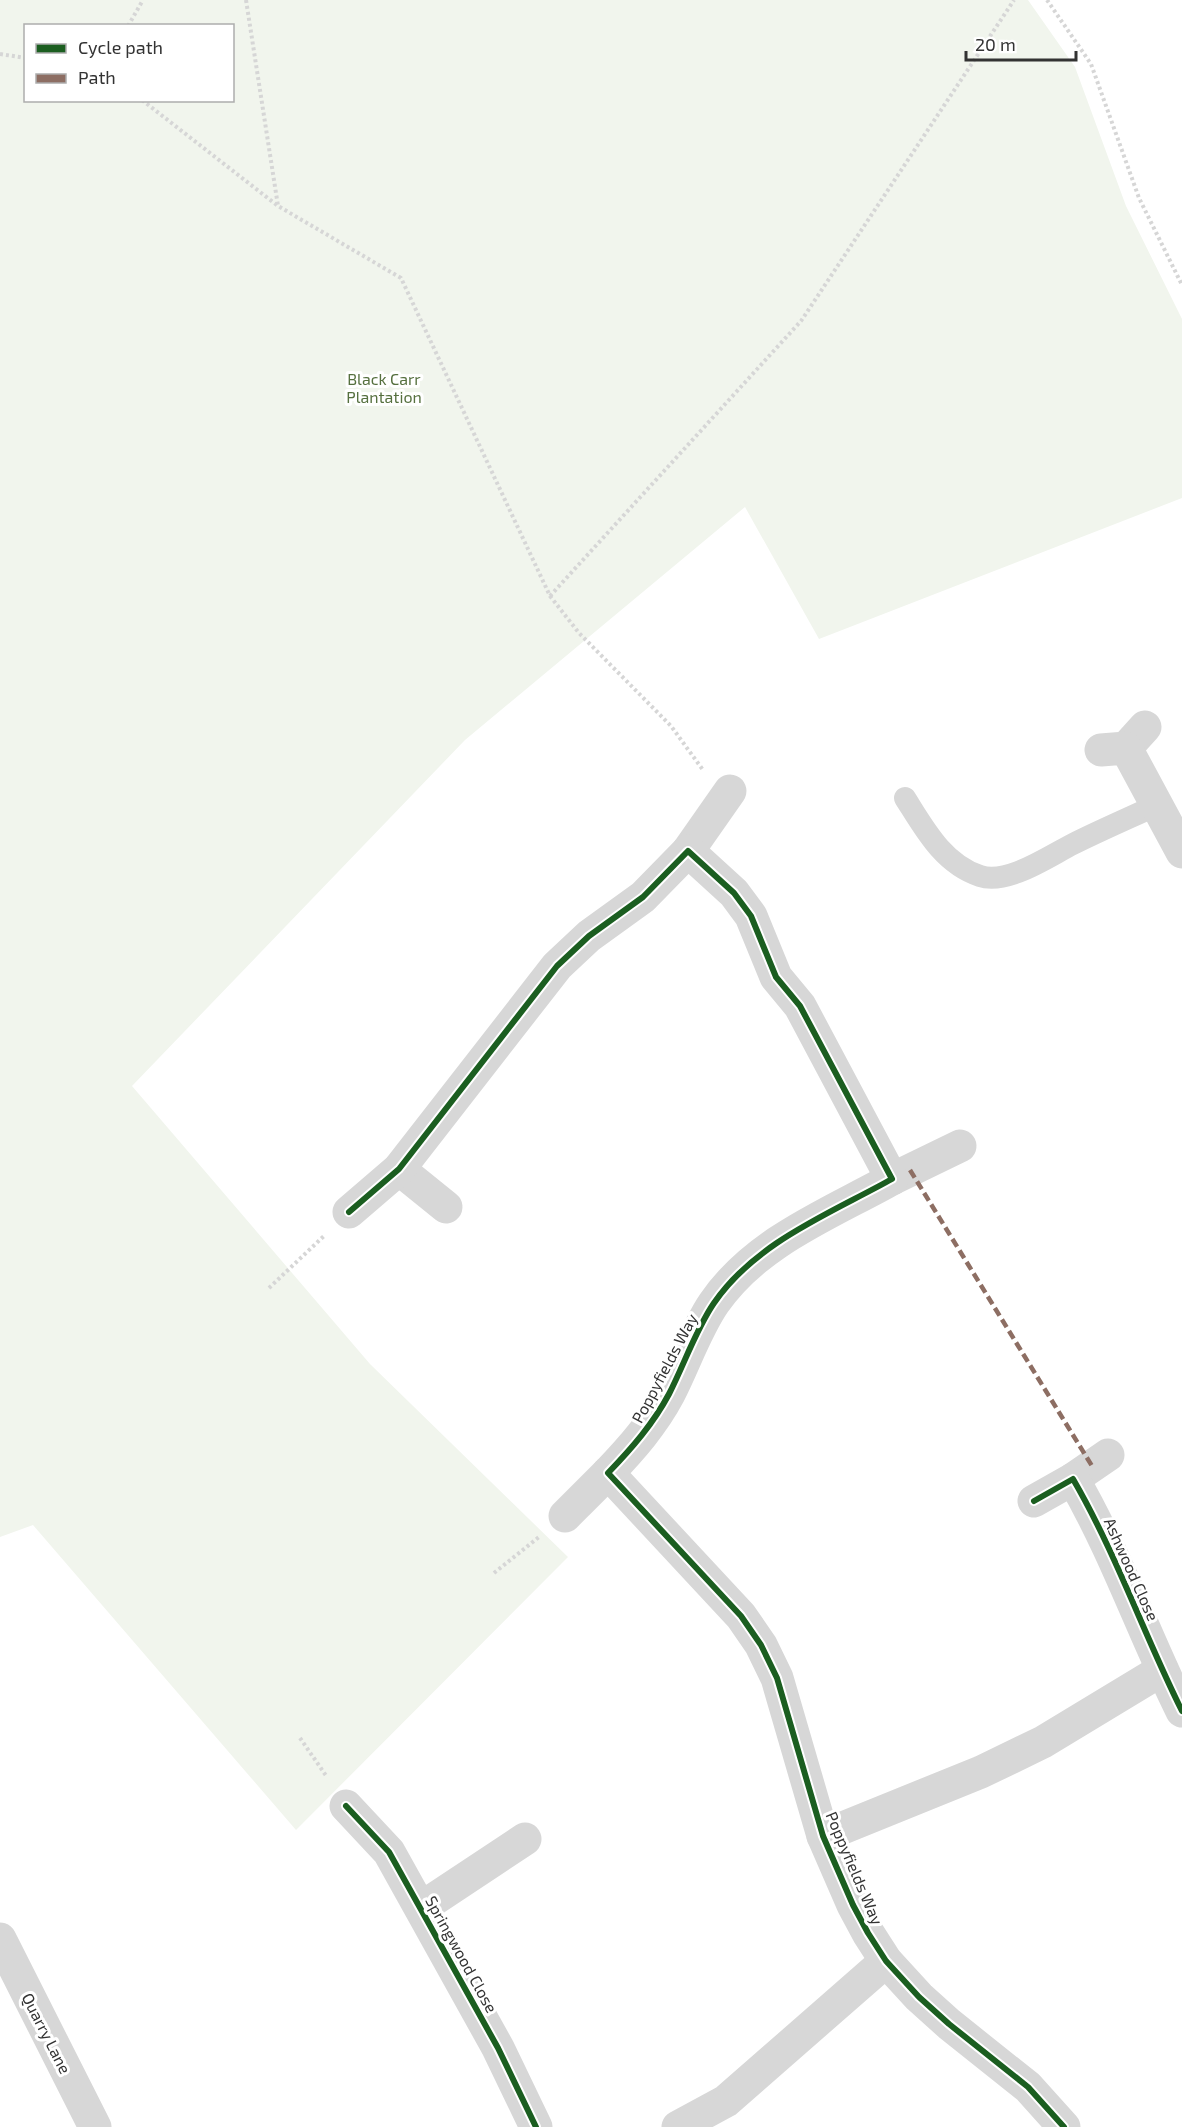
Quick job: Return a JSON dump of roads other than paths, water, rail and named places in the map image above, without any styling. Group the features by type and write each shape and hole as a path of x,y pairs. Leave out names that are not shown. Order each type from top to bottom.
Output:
{"street":[{"path":"1124,741 1182,852"},
{"path":"349,1212 399,1169 557,966 589,936 643,897 688,851 727,796"},
{"path":"688,851 734,893 751,916 777,977 800,1006 892,1179"},
{"name":"Poppyfields Way","path":"960,1146 892,1179 780,1241 751,1261 713,1305 668,1395 639,1440 608,1473 741,1616 761,1645 777,1678 823,1836 853,1905 886,1960 927,2004 1028,2087 1064,2127"},
{"path":"399,1169 446,1207"},
{"path":"1034,1501 1073,1479 1108,1455"},
{"path":"565,1516 608,1473"},
{"name":"Ashwood Close","path":"1073,1479 1095,1518 1182,1712"},
{"path":"823,1836 981,1772 1033,1747 1162,1670"},
{"name":"Springwood Close","path":"346,1806 389,1852 498,2048 536,2127"},
{"path":"421,1908 525,1839"},
{"name":"Quarry Lane","path":"0,1939 95,2127"},
{"path":"678,2127 726,2101 886,1960"}],"lane":[{"path":"905,798 931,840 956,864 981,877 1002,876 1028,869 1073,844 1157,805"}],"park label":[{"name":"Black Carr Plantation","path":"384,387"}]}
